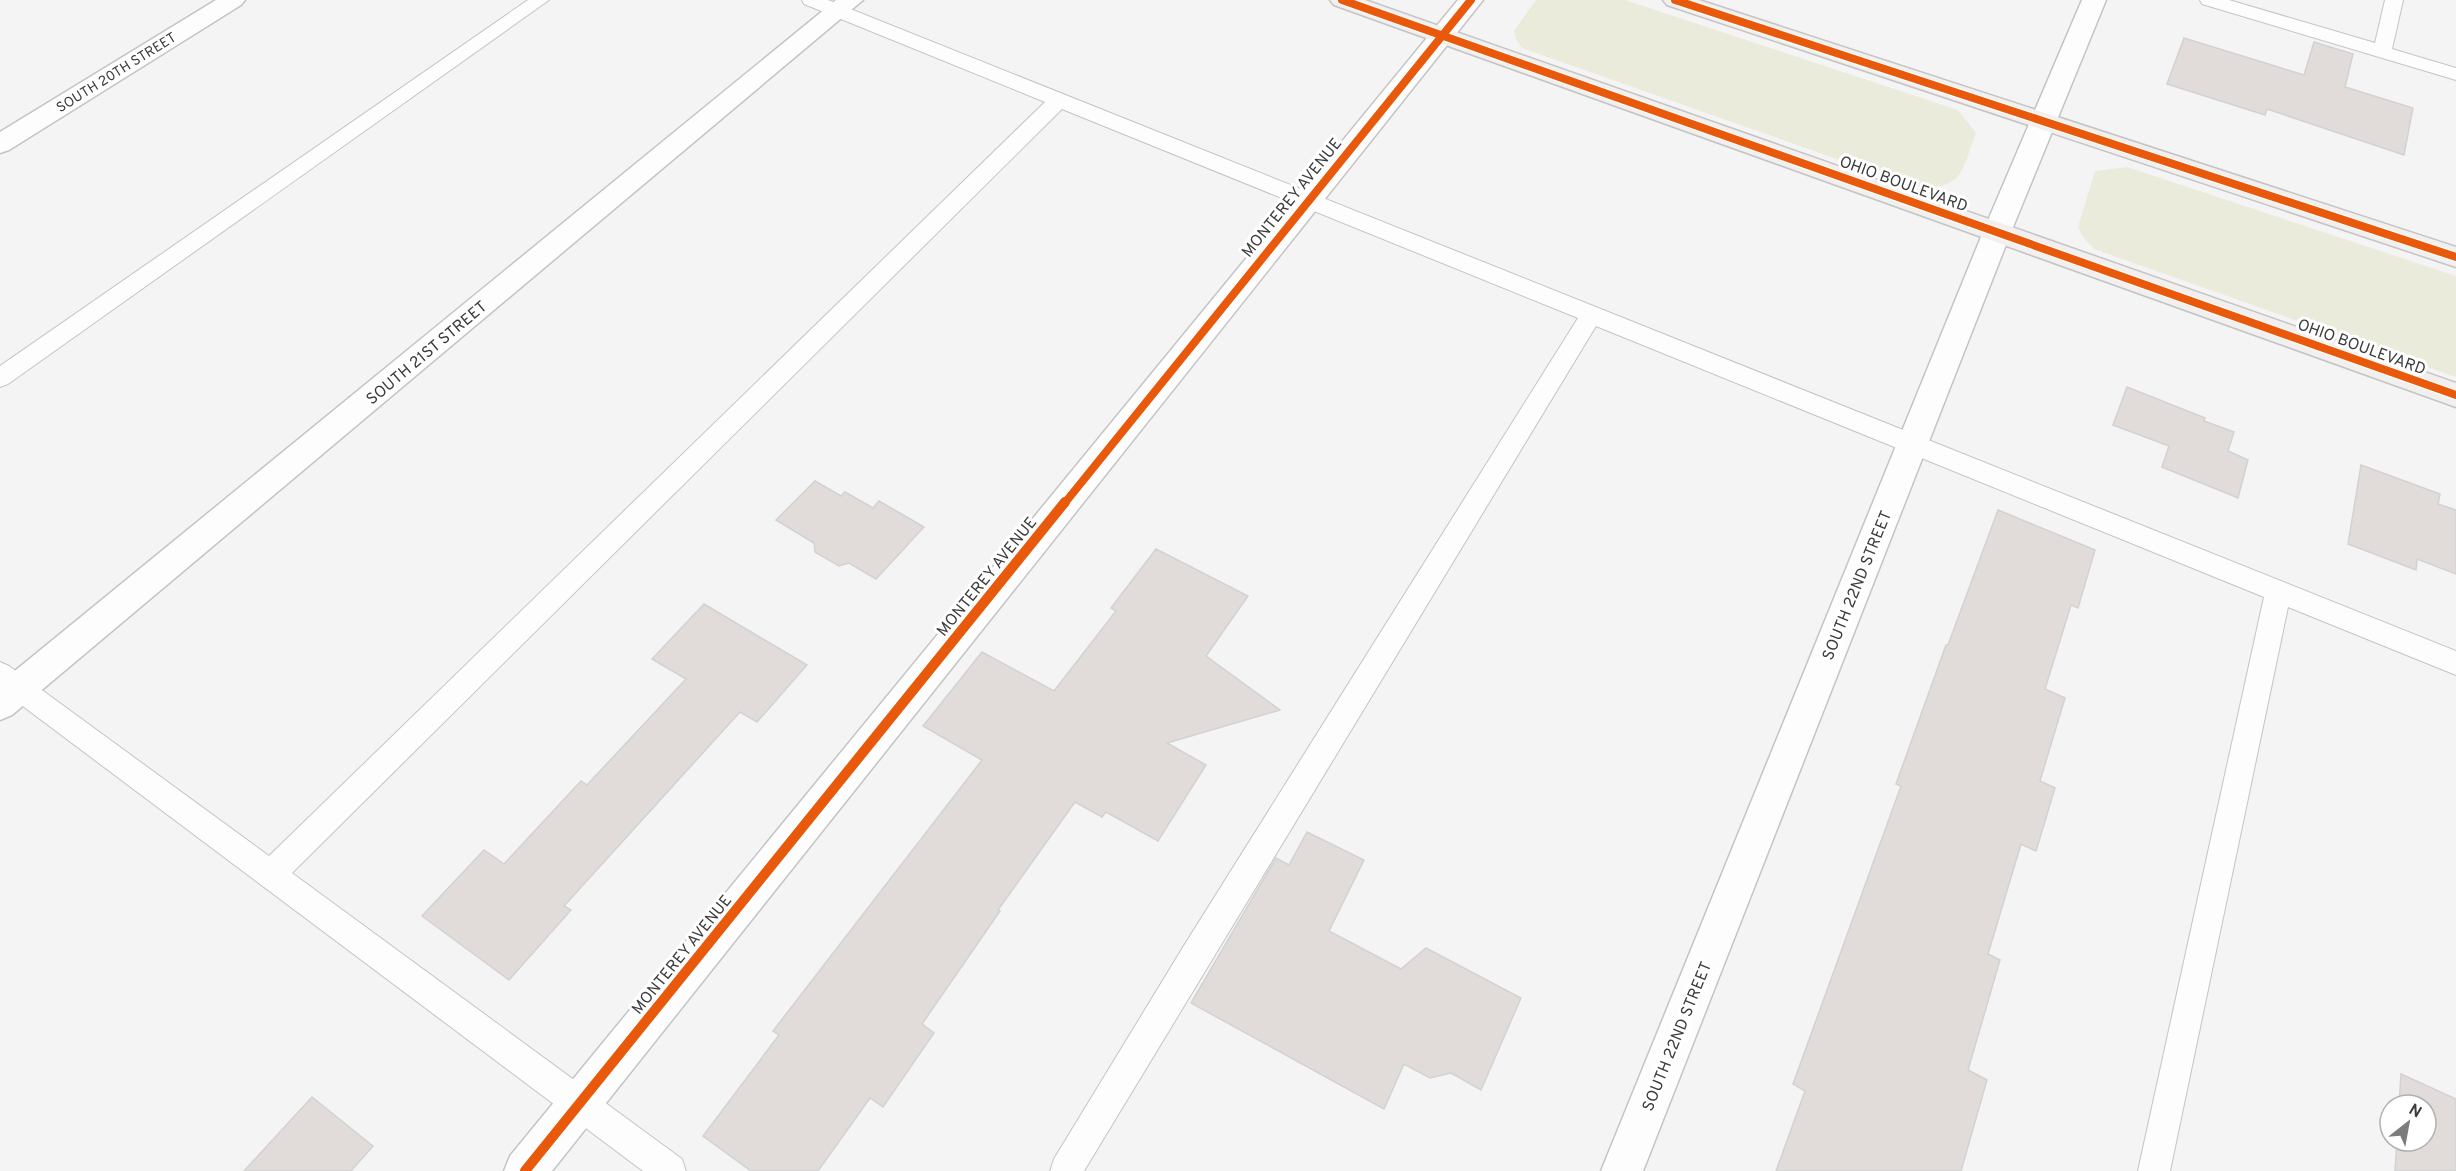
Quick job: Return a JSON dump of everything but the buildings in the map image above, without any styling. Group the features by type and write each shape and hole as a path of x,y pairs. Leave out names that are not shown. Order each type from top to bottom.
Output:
{"street":[{"name":"SOUTH 20TH STREET","path":"0,144 233,0"},
{"name":"OHIO BOULEVARD","path":"1342,0 2456,395"},
{"name":"MONTEREY AVENUE","path":"525,1171 1471,0"},
{"path":"1675,0 2456,257"},
{"name":"SOUTH 22ND STREET","path":"1622,1171 1997,232 2094,0"},
{"name":"SOUTH 21ST STREET","path":"7,689 845,5"}],"lane":[{"path":"0,378 540,0"},
{"path":"811,0 845,5 1059,100 2456,663"},
{"path":"2209,0 2456,74"},
{"path":"2382,51 2394,0"},
{"path":"271,874 1059,100"},
{"path":"1066,1171 1202,945 1591,315"},
{"path":"2154,1171 2278,592"},
{"path":"7,689 271,874 670,1171"}],"green space":[{"path":"1536,0 1625,0 1958,110 1976,133 1963,168 1952,181 1932,187 1916,187 1522,48 1514,31"},
{"path":"2127,167 2456,276 2456,377 2094,249 2083,237 2078,227 2095,171"}],"cycle path":[{"path":"1342,0 2456,395"},
{"path":"525,1171 1471,0"},
{"path":"1675,0 2456,257"}]}
